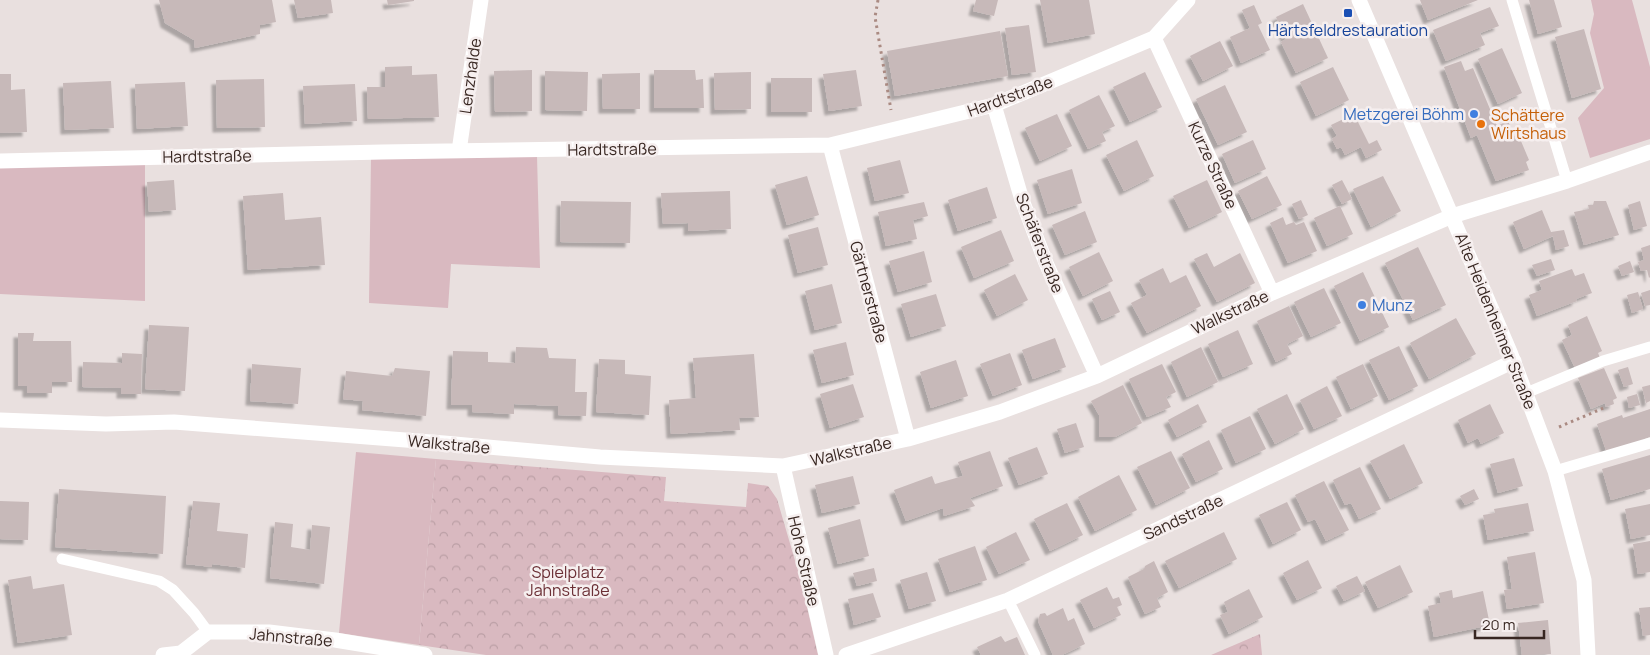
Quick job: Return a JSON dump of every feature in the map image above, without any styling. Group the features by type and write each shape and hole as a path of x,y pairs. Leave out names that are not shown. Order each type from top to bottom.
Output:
{"street":[{"name":"Lenzhalde","path":"459,151 481,0"},
{"name":"Hardtstraße","path":"0,161 830,145 994,105 1154,38 1188,0"},
{"name":"Alte Heidenheimer Straße","path":"1359,0 1514,362 1555,470 1584,580 1588,655"},
{"name":"Kurze Straße","path":"1154,38 1272,293"},
{"name":"Schäferstraße","path":"994,105 1022,200 1046,263 1096,376"},
{"name":"Gärtnerstraße","path":"830,145 908,439"},
{"name":"Walkstraße","path":"0,420 106,424 174,422 600,457 783,466 908,439 1000,412 1096,376 1272,293 1452,216 1567,181 1650,152"},
{"name":"Sandstraße","path":"846,655 1008,600 1514,362"},
{"name":"Hohe Straße","path":"783,466 826,655"},
{"path":"162,655 180,653 208,632"},
{"name":"Jahnstraße","path":"208,632 269,632 335,640 425,655"}],"lane":[{"path":"1512,0 1567,181"},
{"path":"1526,393 1603,361 1650,347"},
{"path":"1555,470 1650,444"},
{"path":"62,559 159,581 174,590 208,632"},
{"path":"1008,600 1035,655"}],"path":[{"path":"878,0 876,17 894,130"},
{"path":"1542,435 1606,407"}],"green space":[{"path":"1591,0 1632,0 1650,67 1650,139 1590,158 1578,118 1604,88 1590,33 1594,14"},
{"path":"537,156 540,268 451,264 448,308 369,303 371,157"},
{"path":"145,164 145,301 0,294 0,167"},
{"path":"356,452 436,459 419,645 339,633"},
{"name":"Spielplatz Jahnstraße","path":"436,459 666,477 664,501 746,507 748,483 768,486 777,499 801,581 818,655 486,655 419,645"},
{"path":"1260,634 1262,655 1211,655"}],"building":[{"path":"159,0 272,0 276,22 260,25 260,34 195,48 194,40 165,23"},
{"path":"294,0 331,0 333,13 298,18"},
{"path":"387,0 414,0 414,1 388,5"},
{"path":"976,0 998,0 994,16 973,11"},
{"path":"1040,0 1089,0 1095,34 1048,43"},
{"path":"1420,0 1478,0 1428,20"},
{"path":"1529,0 1554,0 1562,27 1538,34"},
{"path":"1303,4 1328,58 1296,73 1281,42 1286,39 1276,17"},
{"path":"1254,5 1262,23 1258,25 1270,50 1241,63 1230,37 1250,28 1242,10"},
{"path":"1490,7 1499,26 1480,33 1485,45 1446,61 1433,30"},
{"path":"1029,25 1036,72 1012,75 1005,28"},
{"path":"1584,29 1601,89 1572,98 1555,37"},
{"path":"1000,31 1008,76 895,96 887,51"},
{"path":"1220,41 1233,66 1203,81 1190,56"},
{"path":"1502,48 1522,93 1498,104 1478,59"},
{"name":"Schättere Wirtshaus","path":"1461,61 1465,71 1473,68 1497,126 1508,121 1514,136 1518,134 1529,160 1526,162 1529,170 1496,181 1477,135 1471,138 1444,67"},
{"path":"412,66 412,75 437,74 439,117 368,119 367,87 385,87 385,67"},
{"path":"1333,67 1349,100 1316,116 1300,82"},
{"path":"532,70 532,111 495,112 494,71"},
{"path":"654,70 695,70 696,80 703,79 704,108 654,108"},
{"path":"856,70 862,106 829,111 823,74"},
{"path":"545,71 588,72 587,111 545,110"},
{"path":"751,72 751,109 715,110 714,73"},
{"path":"1145,72 1162,107 1130,122 1113,87"},
{"path":"640,73 640,109 603,109 602,74"},
{"path":"0,74 11,74 11,90 25,89 27,132 0,133"},
{"path":"771,78 812,78 812,112 771,112"},
{"path":"264,79 265,127 217,128 216,80"},
{"path":"111,81 114,128 65,130 63,83"},
{"path":"185,82 188,126 137,129 135,84"},
{"path":"355,84 357,121 305,124 303,86"},
{"path":"1225,85 1247,132 1218,145 1196,99"},
{"path":"1099,95 1115,126 1102,132 1106,141 1088,149 1069,110"},
{"path":"1057,114 1072,146 1040,161 1025,128"},
{"path":"1354,114 1369,144 1377,140 1382,150 1366,158 1361,147 1345,155 1341,147 1337,149 1332,139 1337,136 1331,125"},
{"path":"1137,140 1154,176 1124,191 1106,155"},
{"path":"1253,140 1266,169 1235,183 1222,154"},
{"path":"900,160 909,193 875,201 867,168"},
{"path":"1072,169 1082,203 1048,214 1037,180"},
{"path":"807,176 819,215 787,225 775,185"},
{"path":"1267,176 1282,205 1252,219 1238,191"},
{"path":"1383,176 1401,211 1371,227 1353,189"},
{"path":"174,180 176,210 149,212 147,182"},
{"path":"1207,180 1222,212 1189,228 1173,196"},
{"path":"1342,180 1352,199 1342,204 1332,185"},
{"path":"987,187 997,218 958,231 948,200"},
{"path":"730,191 731,229 688,231 688,223 663,224 661,193"},
{"path":"283,193 285,220 321,217 325,265 248,270 243,196"},
{"path":"1301,200 1308,215 1299,219 1292,204"},
{"path":"561,201 631,202 630,243 560,242"},
{"path":"1594,201 1606,201 1619,235 1584,245 1574,212 1589,209 1588,205 1593,205"},
{"path":"1640,201 1647,226 1634,230 1628,205"},
{"path":"924,202 928,216 913,220 917,239 886,246 878,212"},
{"path":"1340,206 1353,234 1327,246 1314,218"},
{"path":"1542,210 1551,232 1564,230 1569,246 1556,250 1553,236 1524,249 1513,222"},
{"path":"1085,211 1097,242 1065,255 1052,225"},
{"path":"1283,217 1286,225 1294,222 1296,225 1304,222 1317,251 1288,263 1270,223"},
{"path":"818,227 828,265 798,273 788,235"},
{"path":"1001,230 1014,261 974,278 961,247"},
{"path":"1650,245 1649,278 1647,270 1641,271 1638,262 1644,260 1641,248"},
{"path":"1418,247 1446,305 1413,320 1385,263"},
{"path":"924,251 932,282 898,292 889,261"},
{"path":"1099,252 1113,281 1083,296 1069,267"},
{"path":"1207,253 1214,267 1240,253 1255,283 1217,302 1194,259"},
{"path":"1551,259 1555,270 1537,276 1532,265"},
{"path":"1630,261 1634,272 1622,276 1618,266"},
{"path":"1163,268 1170,283 1186,275 1201,306 1147,333 1131,303 1147,295 1139,280"},
{"path":"1572,269 1575,276 1584,273 1592,293 1576,299 1577,301 1537,316 1529,295 1542,290 1539,281"},
{"path":"1363,272 1389,327 1360,341 1334,286"},
{"path":"1015,274 1028,300 997,316 984,290"},
{"path":"832,284 842,323 815,330 805,291"},
{"path":"1324,288 1341,323 1311,337 1294,302"},
{"path":"1650,290 1650,305 1645,306 1641,293"},
{"path":"1110,291 1120,312 1102,320 1092,299"},
{"path":"1638,292 1643,309 1632,313 1627,295"},
{"path":"936,294 946,326 911,337 901,304"},
{"path":"1289,306 1303,336 1287,344 1292,354 1276,362 1257,321"},
{"path":"1587,316 1602,351 1598,353 1600,358 1575,368 1562,340 1572,335 1568,325"},
{"path":"1456,318 1476,354 1429,379 1410,343"},
{"path":"149,325 189,327 185,391 145,389"},
{"path":"1238,330 1253,364 1223,377 1208,344"},
{"path":"18,333 34,333 33,341 71,341 72,382 52,382 52,393 27,393 27,386 18,386"},
{"path":"1055,338 1066,367 1033,379 1022,350"},
{"path":"846,342 854,375 822,383 813,350"},
{"path":"1399,346 1418,386 1389,400 1369,360"},
{"path":"516,347 547,348 549,358 576,359 575,392 587,392 586,416 558,415 558,406 514,404 514,414 472,412 472,405 451,405 453,351 488,352 488,362 515,363"},
{"path":"1201,347 1218,382 1187,397 1171,362"},
{"path":"122,353 142,354 141,394 121,394 121,388 82,387 83,362 122,363"},
{"path":"1010,353 1022,385 993,396 980,364"},
{"path":"754,354 759,417 739,418 740,430 671,434 669,400 696,398 693,358"},
{"path":"599,359 625,360 625,374 651,376 649,415 596,412"},
{"path":"956,360 968,396 931,408 920,372"},
{"path":"252,364 301,368 298,404 250,401"},
{"path":"1162,364 1176,392 1166,397 1171,407 1147,417 1129,379"},
{"path":"1363,364 1378,396 1351,409 1336,377"},
{"path":"1628,367 1633,384 1624,387 1618,370"},
{"path":"395,368 430,371 426,416 362,410 363,401 343,399 346,371 392,376"},
{"path":"1604,368 1617,398 1613,400 1614,404 1606,407 1605,403 1591,409 1578,378"},
{"path":"853,384 864,417 830,428 820,394"},
{"path":"1123,385 1142,423 1115,437 1099,437 1099,415 1091,401"},
{"path":"1650,385 1650,401 1646,403 1642,387"},
{"path":"1327,386 1342,416 1314,429 1300,400"},
{"path":"1287,394 1304,429 1275,444 1257,409"},
{"path":"1637,394 1640,405 1629,408 1627,397"},
{"path":"1198,404 1207,422 1177,437 1168,420"},
{"path":"1490,404 1504,433 1481,444 1478,438 1468,443 1458,420"},
{"path":"1650,409 1650,437 1607,453 1597,424 1622,415 1623,418"},
{"path":"1250,416 1266,449 1236,463 1221,430"},
{"path":"1076,423 1084,447 1065,453 1057,429"},
{"path":"1209,440 1223,469 1196,482 1182,454"},
{"path":"1404,444 1423,483 1390,499 1370,461"},
{"path":"1037,447 1048,474 1019,485 1008,458"},
{"path":"990,451 1003,486 970,498 975,506 944,516 943,508 906,521 894,490 932,476 935,484 963,476 958,462"},
{"path":"1171,451 1190,488 1156,505 1137,467"},
{"path":"1650,455 1650,489 1611,500 1602,469"},
{"path":"1514,458 1523,486 1498,493 1490,464"},
{"path":"1360,467 1381,509 1359,519 1351,503 1345,505 1333,480"},
{"path":"1119,475 1137,510 1095,531 1078,497"},
{"path":"853,476 860,504 822,513 815,485"},
{"path":"1324,481 1349,530 1326,541 1315,519 1308,522 1295,495"},
{"path":"59,489 166,496 163,554 55,547"},
{"path":"1474,489 1479,499 1465,505 1460,496"},
{"path":"0,501 29,502 28,540 0,539"},
{"path":"193,501 220,503 217,531 248,534 245,568 212,564 212,567 186,564"},
{"path":"1287,502 1301,530 1273,544 1259,515"},
{"path":"1067,503 1083,535 1050,551 1034,519"},
{"path":"1528,503 1534,531 1488,540 1483,515 1495,513 1494,509"},
{"path":"1650,504 1650,535 1631,539 1625,509"},
{"path":"860,519 869,556 838,564 828,528"},
{"path":"275,522 293,524 291,547 310,550 312,525 330,527 324,584 270,578"},
{"path":"1016,532 1030,560 999,574 986,547"},
{"path":"1224,532 1237,559 1179,588 1165,561"},
{"path":"1650,541 1650,572 1638,574 1633,544"},
{"path":"975,546 987,580 950,592 938,559"},
{"path":"1535,552 1544,603 1507,609 1504,590 1512,589 1507,557"},
{"path":"1308,560 1322,588 1297,600 1283,573"},
{"path":"1154,561 1168,592 1157,598 1161,607 1145,614 1128,577 1144,569 1145,566"},
{"path":"1400,565 1413,592 1378,608 1365,582"},
{"path":"874,568 877,581 857,586 853,573"},
{"path":"927,572 936,601 909,609 900,580"},
{"path":"31,576 33,589 64,584 72,635 18,643 8,580"},
{"path":"1357,576 1365,591 1344,601 1336,586"},
{"path":"1107,587 1113,599 1119,597 1122,605 1117,607 1121,615 1094,628 1080,600"},
{"path":"1249,589 1263,617 1229,634 1220,615 1228,612 1224,602"},
{"path":"1452,590 1453,598 1483,591 1490,625 1434,637 1428,606 1441,603 1439,593"},
{"path":"873,593 881,617 854,625 848,599"},
{"path":"1650,607 1650,635 1643,636 1639,608"},
{"path":"1063,608 1068,621 1074,618 1085,644 1062,655 1053,655 1038,621 1040,614 1045,613 1047,616"},
{"path":"1548,620 1551,654 1522,655 1518,623"},
{"path":"1001,636 1005,642 1017,637 1025,655 981,655 977,647"}],"place":[{"name":"Härtsfeldrestauration","path":"1348,13"},
{"name":"Metzgerei Böhm","path":"1474,114"},
{"name":"Schättere Wirtshaus","path":"1481,124"},
{"name":"Munz","path":"1362,305"}]}
